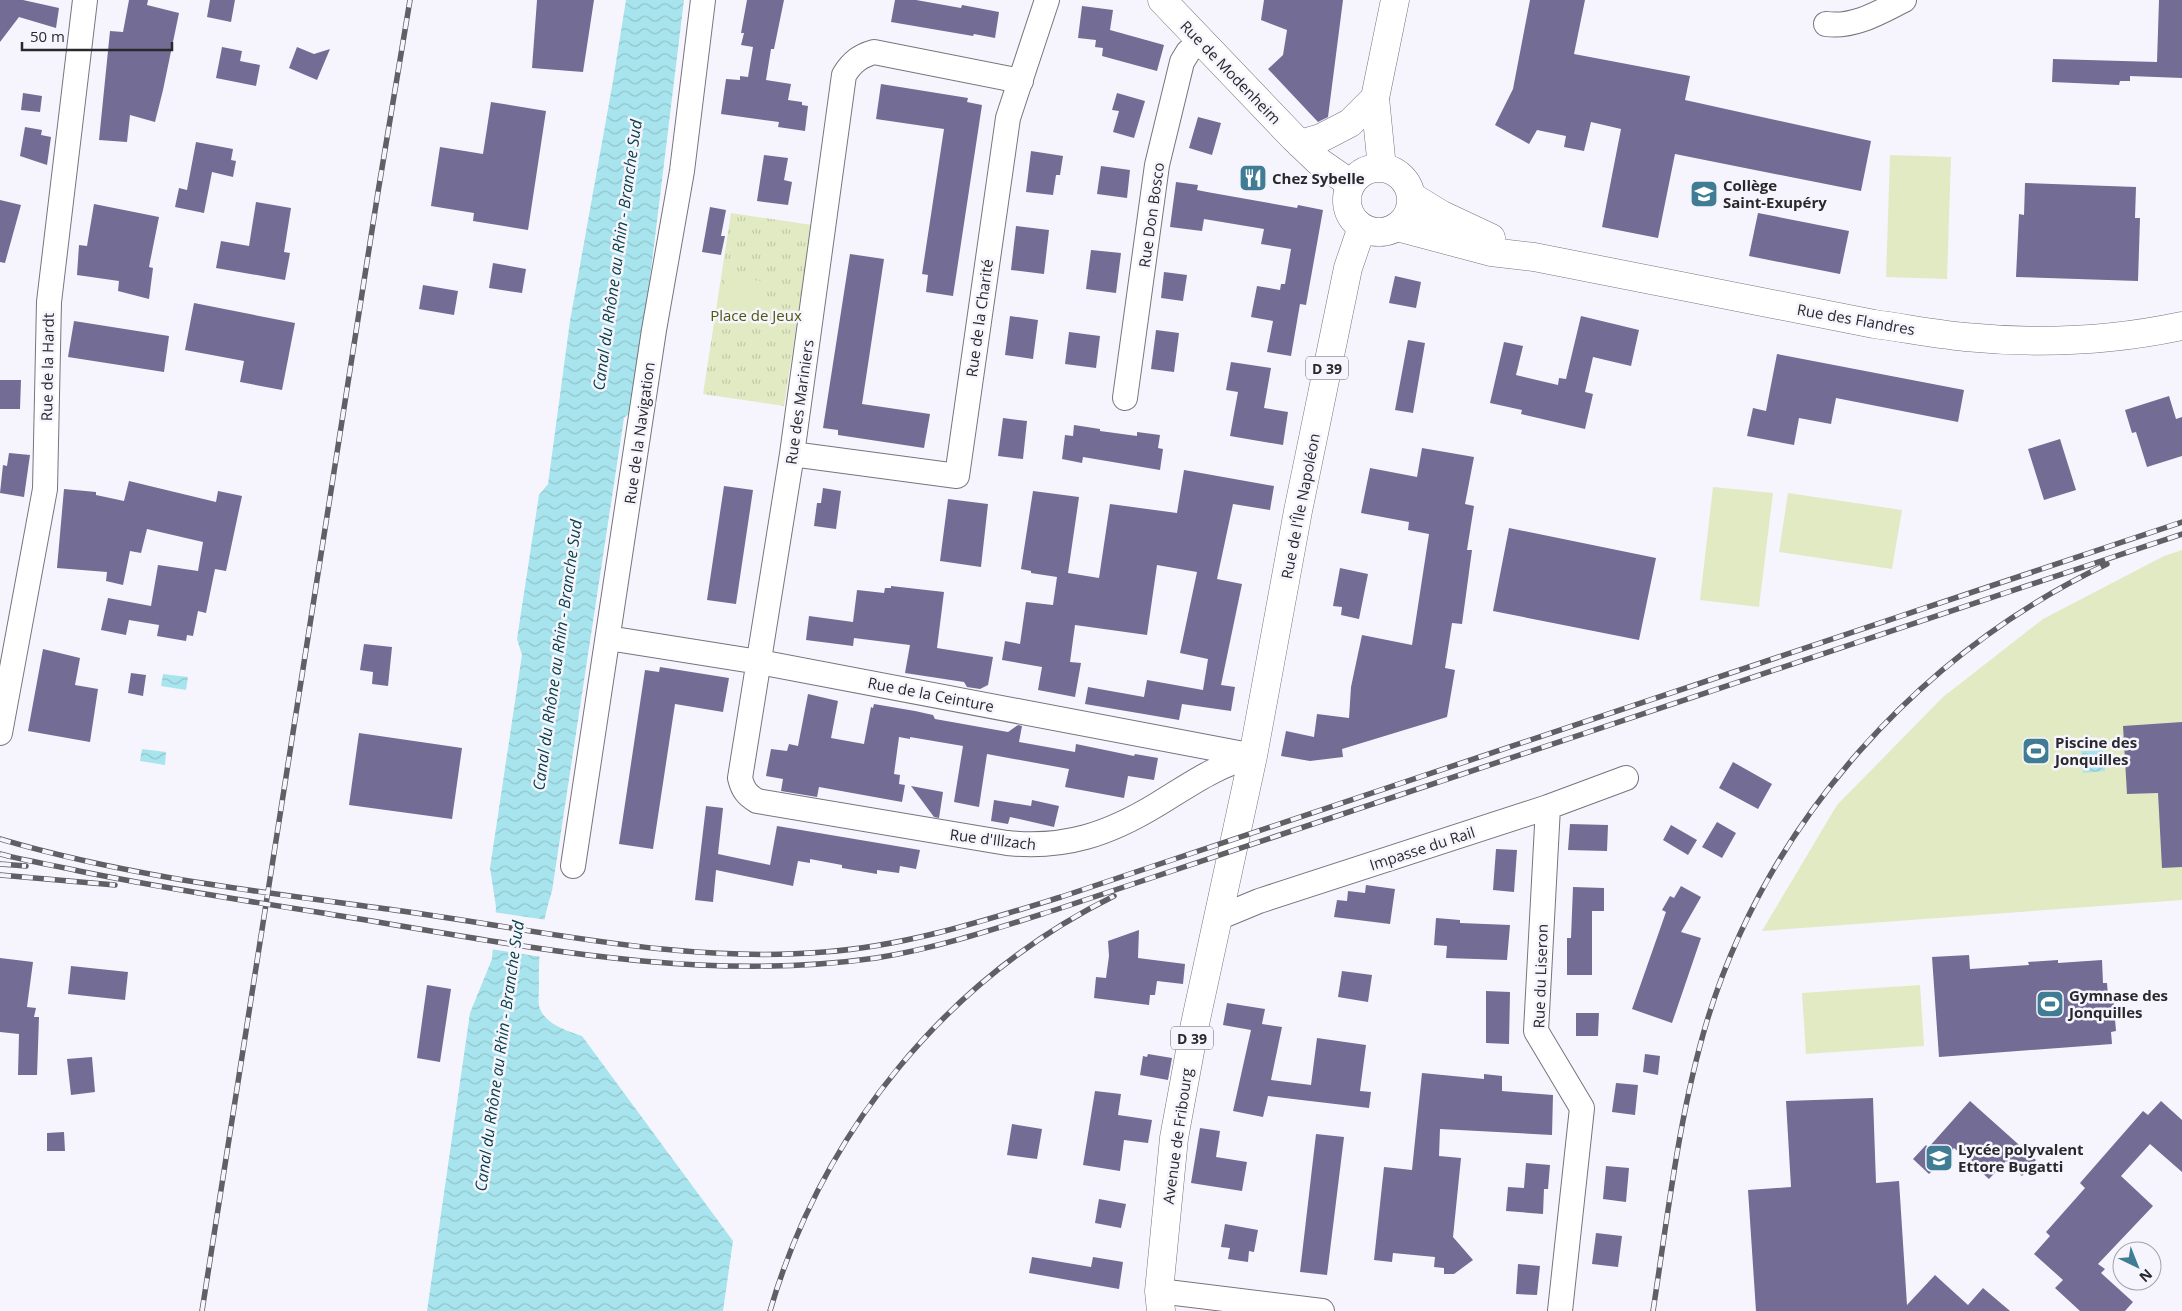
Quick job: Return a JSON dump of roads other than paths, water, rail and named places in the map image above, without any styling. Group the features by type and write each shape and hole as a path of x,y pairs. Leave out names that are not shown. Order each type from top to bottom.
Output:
{"main road":[{"name":"Rue de Modenheim","path":"1162,0 1300,144 1318,161 1351,184"},
{"path":"1382,168 1375,98 1395,0"},
{"path":"1300,144 1321,138 1350,123 1375,98"},
{"path":"1382,168 1399,175 1407,184 1411,196 1409,214 1397,227 1379,232 1362,227 1350,213 1348,193 1351,184 1364,172 1382,168"},
{"name":"Rue des Flandres","path":"1411,196 1465,227 1534,256"},
{"name":"Rue de l'Île Napoléon","path":"1246,787 1298,511 1346,278 1362,227"},
{"name":"Rue des Flandres","path":"1397,227 1491,252 1534,256 1874,324 1965,337 2085,338 2132,334 2182,326"},
{"name":"Avenue de Fribourg","path":"1157,1304 1174,1138 1195,1024 1246,787"}],"street":[{"name":"Rue de la Hardt","path":"0,733 45,489 49,302 85,0"},
{"name":"Rue de la Navigation","path":"573,866 654,330 682,171 703,0"},
{"name":"Rue de la Charité","path":"792,454 957,476 1008,118 1047,0"},
{"path":"1826,24 1837,25 1857,22 1893,2"},
{"name":"Rue Don Bosco","path":"1126,398 1157,165 1182,62 1188,52 1200,40"},
{"name":"Rue des Mariniers","path":"748,795 742,788 740,778 792,454 844,75 850,66 861,56 874,52 1021,81"},
{"name":"Rue de la Ceinture","path":"608,638 759,662 1253,756"},
{"name":"Rue d'Illzach","path":"748,795 757,801 1007,843 1045,846 1083,839 1132,819 1222,765 1253,756"},
{"name":"Impasse du Rail","path":"1218,918 1259,901 1548,807 1626,778"},
{"name":"Rue du Liseron","path":"1548,807 1536,1031 1582,1108 1560,1311"},
{"path":"1157,1304 1322,1311"}],"water":[{"name":"Canal du Rhône au Rhin - Branche Sud","path":"626,0 684,0 634,409 624,418 552,891 541,938 539,1006 546,1018 551,1022 582,1036 733,1241 723,1311 427,1311 470,1013 492,959 496,907 490,868 522,655 517,639 539,495 548,484 570,321"},
{"path":"163,674 188,677 186,690 161,686"},
{"path":"142,749 166,752 165,765 140,761"},
{"path":"2103,750 2105,771 2083,773 2081,751"}],"railway":[{"path":"202,1311 378,192 410,0"},
{"path":"0,839 97,864 196,882 608,943 716,953 770,954 855,949 944,931 1061,897 2182,522"},
{"path":"0,854 204,894 533,948 601,957 738,966 807,965 876,958 945,943 1058,909 2182,534"},
{"path":"1653,1311 1675,1165 1697,1056 1707,1021 1734,948 1769,878 1811,812 1860,751 1914,695 1974,645 2039,601 2107,564"},
{"path":"0,864 26,866"},
{"path":"0,875 115,885"},
{"path":"770,1311 793,1245 822,1183 857,1123 898,1068 945,1017 997,971 1053,930 1114,896"}],"place":[{"name":"Chez Sybelle","path":"1253,178"},
{"name":"Collège Saint-Exupéry","path":"1704,194"},
{"name":"Piscine des Jonquilles","path":"2036,751"},
{"name":"Gymnase des Jonquilles","path":"2050,1004"},
{"name":"Lycée polyvalent Ettore Bugatti","path":"1939,1158"}],"park label":[{"name":"Place de Jeux","path":"756,315"}]}
